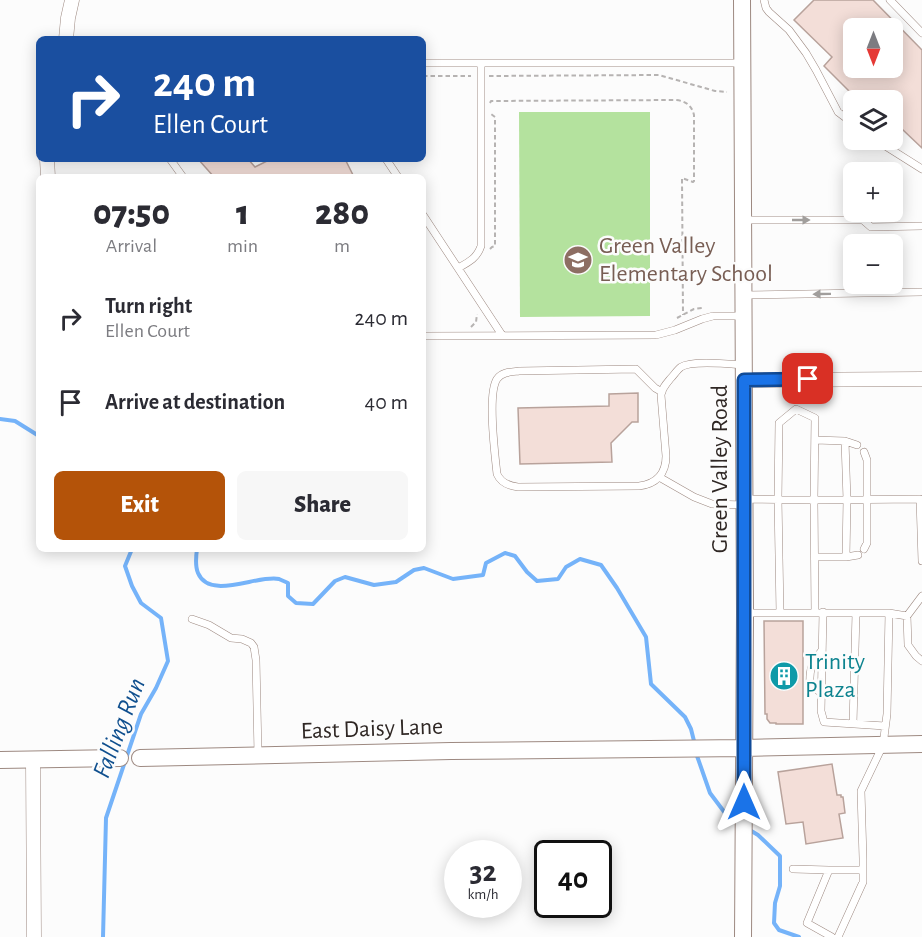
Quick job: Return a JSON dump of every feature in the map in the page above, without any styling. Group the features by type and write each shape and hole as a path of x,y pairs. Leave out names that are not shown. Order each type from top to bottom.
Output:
{"street":[{"path":"66,36 72,0"},
{"name":"Green Valley Road","path":"742,0 745,613 743,937"},
{"path":"744,372 922,379"},
{"name":"East Daisy Lane","path":"0,760 922,744"},
{"path":"33,760 34,937"}],"lane":[{"path":"764,0 769,12 789,30 806,53 833,105 843,116"},
{"path":"890,0 922,33"},
{"path":"426,63 742,63"},
{"path":"458,268 476,257 481,246 481,63"},
{"path":"892,150 922,169"},
{"path":"426,220 502,335"},
{"path":"742,220 863,220 871,227 922,226"},
{"path":"742,295 922,292"},
{"path":"426,336 656,335 713,316 743,316"},
{"path":"662,392 658,391 636,369 505,373 497,379 494,387 497,474 501,481 518,487 650,484 664,471 666,461 662,392 663,387 676,371 687,365 698,364 744,372"},
{"path":"780,613 779,423 796,409 815,418 815,557 822,650 821,711 824,722 885,726"},
{"path":"815,440 845,441 857,445"},
{"path":"845,441 846,556"},
{"path":"815,557 846,556 861,552 867,543 867,460 864,452"},
{"path":"659,477 694,497 712,504 778,499 920,499 922,561"},
{"path":"922,596 907,616 908,645 922,661"},
{"path":"745,613 889,613 907,616"},
{"path":"853,724 856,613"},
{"path":"838,937 862,882 861,791 883,745 887,714 889,613"},
{"path":"192,619 231,638 247,641 254,647 258,756"},
{"path":"821,693 810,684 810,672 812,663 822,650"},
{"path":"793,869 863,870"},
{"path":"829,870 807,923 832,937"}],"path":[{"path":"426,76 659,75 715,91 727,92"},
{"path":"490,105 491,101 676,100 689,105 694,115 694,181 682,178 683,315"},
{"path":"488,254 495,246 495,117 490,112"},
{"path":"675,319 694,309 711,307"},
{"path":"468,328 476,322 475,310"}],"green space":[{"path":"519,112 650,112 650,316 520,317"}],"building":[{"path":"814,0 873,0 891,18 843,18 843,78 903,78 903,31 922,50 922,148 903,130 903,90 848,90 824,66 832,57 794,20"},
{"path":"201,162 251,162 255,167 265,162 346,162 352,174 211,174"},
{"path":"638,393 638,422 632,422 611,443 612,462 520,464 518,408 609,406 609,394"},
{"name":"Trinity Plaza","path":"764,621 803,621 803,724 770,723 765,714"},
{"path":"832,764 837,795 843,797 845,813 839,814 843,838 806,844 803,822 786,824 778,772"}],"waterway":[{"name":"Falling Run","path":"0,419 15,421 36,434"},
{"name":"Falling Run","path":"103,937 106,818 141,714 168,661 161,618 141,603 125,566 131,552"},
{"path":"197,552 197,570 204,581 223,586 270,578 279,579 288,583 288,596 296,603 313,604 335,581 345,577 374,585 396,582 414,570 424,568 453,579 483,575 486,563 505,553 515,556 537,581 558,579 566,567 580,559 601,565 646,637 651,684 685,717 695,745"},
{"path":"696,753 710,793 725,813 739,823"},
{"path":"748,829 758,835 780,856 780,886 775,903 774,923 779,930 799,937"}],"place":[{"name":"Green Valley Elementary School","path":"578,260"},
{"name":"Trinity Plaza","path":"784,676"}],"route":[{"path":"744,802 744,380 808,379"}]}
